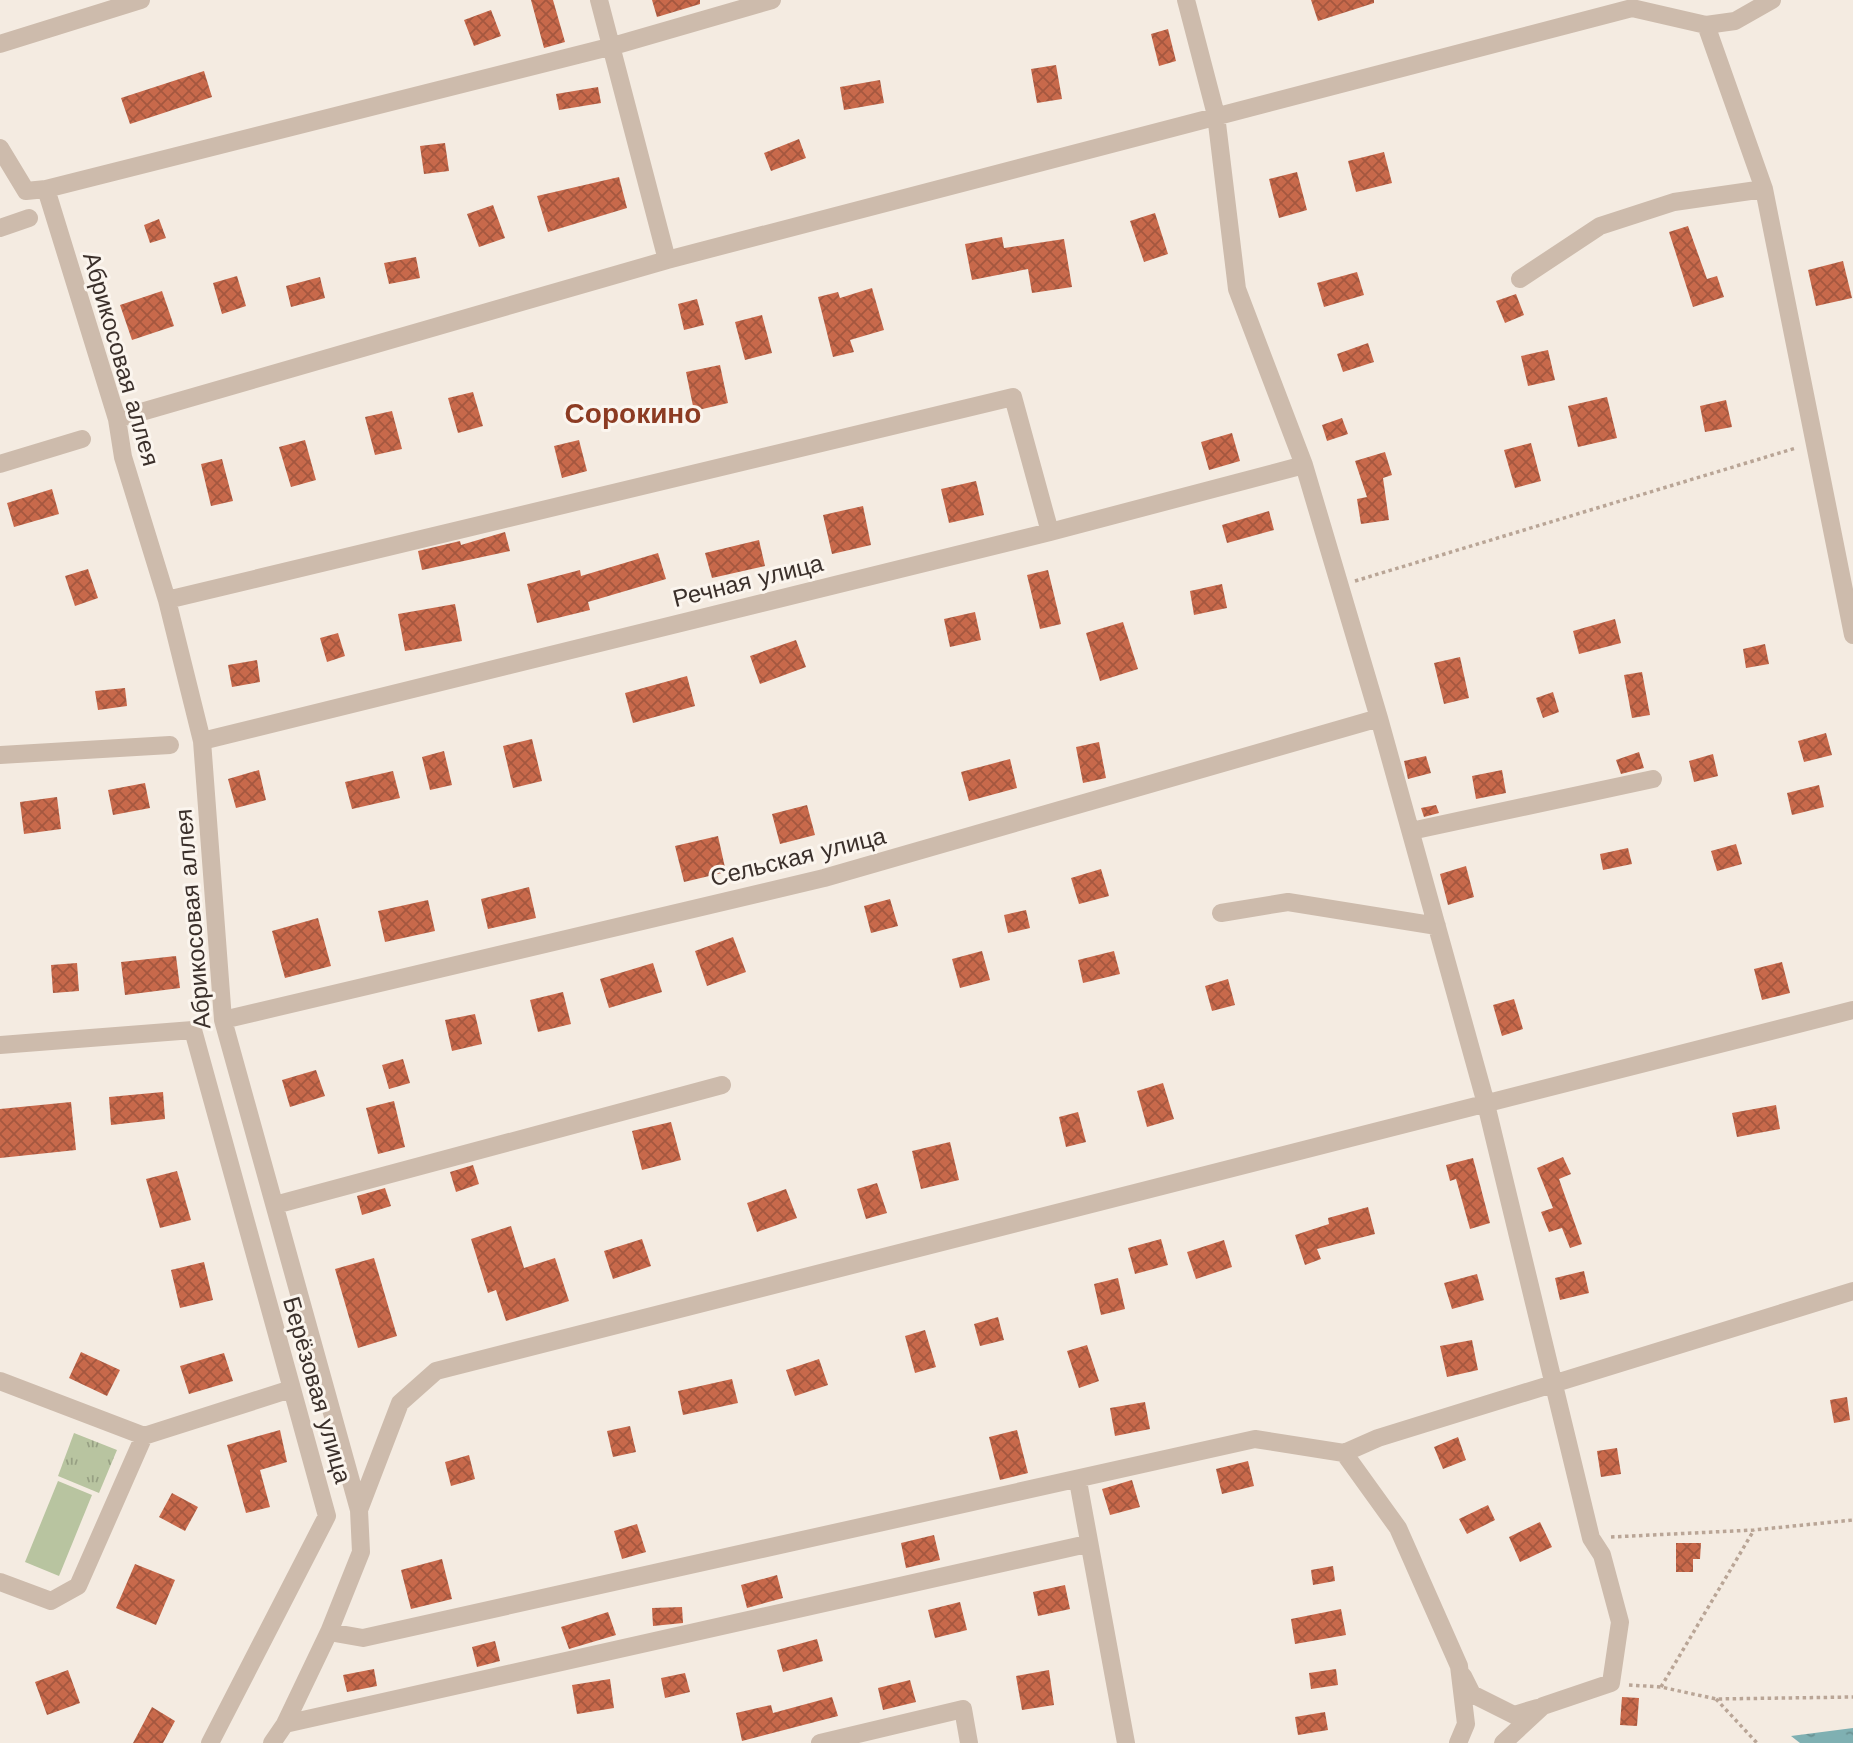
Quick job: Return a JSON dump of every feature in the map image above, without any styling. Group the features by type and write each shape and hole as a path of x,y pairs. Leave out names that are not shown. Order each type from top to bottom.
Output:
{"street":[{"path":"0,44 141,0"},
{"path":"599,0 667,260"},
{"path":"0,148 26,191 46,189 613,46 772,0"},
{"path":"1186,0 1216,115 1237,289 1304,465 1379,718 1485,1100 1556,1384 1591,1538 1602,1555 1620,1622 1611,1683 1514,1715 1472,1694 1398,1528 1344,1453"},
{"path":"1668,0 1674,18"},
{"path":"117,419 667,260 1632,8 1706,25 1735,21 1772,0"},
{"path":"1706,25 1728,94 1765,189 1814,443 1849,587 1853,635"},
{"name":"Абрикосовая аллея","path":"46,189 117,419 123,457 167,600 202,741 223,1020 359,1510 361,1552 329,1632 285,1724 272,1743"},
{"path":"1520,279 1600,226 1674,202 1765,189"},
{"path":"0,228 29,218"},
{"path":"167,600 1013,397 1050,532"},
{"path":"0,464 82,439"},
{"name":"Речная улица","path":"202,741 1050,532 1304,465"},
{"name":"Сельская улица","path":"223,1020 824,878 1379,718"},
{"path":"0,755 170,745"},
{"path":"1411,831 1653,779"},
{"path":"1221,913 1289,902 1437,926"},
{"path":"359,1510 400,1403 436,1371 1034,1219 1485,1100 1853,1010"},
{"name":"Берёзовая улица","path":"0,1045 193,1030 327,1516 210,1743"},
{"path":"275,1205 722,1085"},
{"path":"329,1632 363,1638 1078,1481 1255,1439 1344,1453 1378,1438 1853,1291"},
{"path":"0,1381 144,1436 291,1389"},
{"path":"0,1581 51,1601 78,1586 144,1436"},
{"path":"1078,1481 1087,1544 1126,1743"},
{"path":"285,1724 1087,1544"},
{"path":"1458,1743 1466,1724 1459,1667"},
{"path":"1503,1743 1543,1706"},
{"path":"820,1743 963,1709 969,1743"}],"path":[{"path":"1339,586 1814,443"},
{"path":"1591,1538 1754,1530 1853,1520"},
{"path":"1661,1687 1754,1530"},
{"path":"1611,1683 1661,1687 1716,1699 1853,1697"},
{"path":"1716,1699 1757,1743"}],"green space":[{"path":"74,1433 117,1450 99,1493 58,1476"},
{"path":"58,1481 92,1495 59,1576 25,1562"}],"water":[{"path":"1853,1728 1853,1743 1800,1743 1791,1736"}],"building":[{"path":"531,0 553,0 565,42 544,48"},
{"path":"652,0 700,0 700,4 657,17"},
{"path":"1311,0 1374,0 1374,3 1318,21"},
{"path":"491,10 501,36 474,46 464,20"},
{"path":"1168,29 1176,61 1159,66 1151,34"},
{"path":"1056,65 1062,99 1037,103 1031,69"},
{"path":"204,71 212,97 130,124 121,98"},
{"path":"880,80 884,103 844,110 840,87"},
{"path":"598,87 601,103 559,110 556,94"},
{"path":"799,139 806,158 771,171 764,153"},
{"path":"445,143 449,171 424,174 420,146"},
{"path":"1384,152 1392,183 1356,192 1348,161"},
{"path":"1297,172 1307,210 1279,218 1269,179"},
{"path":"619,177 627,208 548,232 537,196"},
{"path":"493,205 505,238 479,247 467,214"},
{"path":"1155,213 1168,254 1144,262 1130,221"},
{"path":"159,219 166,238 150,243 144,225"},
{"path":"1688,226 1707,279 1717,276 1724,297 1693,307 1669,232"},
{"path":"1002,237 1004,248 1064,239 1072,287 1032,293 1028,269 972,280 965,244"},
{"path":"416,257 420,278 389,284 384,263"},
{"path":"1843,261 1852,298 1816,306 1808,270"},
{"path":"1357,272 1364,295 1324,307 1317,283"},
{"path":"237,276 246,306 222,314 213,283"},
{"path":"320,277 325,298 291,307 286,286"},
{"path":"872,288 884,330 850,340 854,352 833,357 818,297 838,292 840,298"},
{"path":"162,291 174,326 132,340 120,305"},
{"path":"1516,294 1524,315 1505,323 1496,301"},
{"path":"697,299 704,325 684,330 678,304"},
{"path":"762,315 772,353 745,360 735,322"},
{"path":"1368,343 1374,362 1343,372 1337,354"},
{"path":"1548,350 1555,380 1528,386 1521,356"},
{"path":"720,365 728,403 694,411 686,372"},
{"path":"473,392 483,426 458,433 448,398"},
{"path":"1607,397 1617,438 1578,447 1568,406"},
{"path":"1726,400 1732,427 1705,432 1700,406"},
{"path":"392,411 402,449 375,455 365,417"},
{"path":"1342,418 1348,434 1327,441 1322,425"},
{"path":"1232,433 1240,461 1209,470 1201,442"},
{"path":"305,440 316,480 291,487 279,447"},
{"path":"579,440 587,471 562,478 554,446"},
{"path":"1531,443 1541,481 1515,488 1504,450"},
{"path":"1385,452 1392,475 1383,478 1389,520 1361,524 1357,499 1367,497 1355,461"},
{"path":"222,459 233,501 211,506 201,464"},
{"path":"976,481 984,515 949,523 941,489"},
{"path":"52,489 59,514 14,527 7,503"},
{"path":"863,506 871,545 832,554 823,515"},
{"path":"1269,511 1274,530 1227,543 1222,525"},
{"path":"505,532 510,551 422,570 418,551 460,541 461,545"},
{"path":"759,540 765,566 712,578 705,553"},
{"path":"658,553 666,579 588,602 590,610 537,623 527,584 580,570 581,576"},
{"path":"88,569 98,598 75,606 65,576"},
{"path":"1048,570 1061,624 1040,629 1027,575"},
{"path":"1222,584 1227,608 1194,615 1190,591"},
{"path":"455,604 462,641 405,651 398,614"},
{"path":"975,612 981,640 950,647 944,619"},
{"path":"1615,619 1621,643 1579,654 1573,631"},
{"path":"1123,622 1138,669 1100,681 1086,633"},
{"path":"338,633 345,656 327,662 320,638"},
{"path":"796,640 806,667 760,684 750,656"},
{"path":"1765,644 1769,664 1746,668 1743,649"},
{"path":"1460,657 1469,698 1444,704 1434,663"},
{"path":"257,660 260,682 232,687 228,665"},
{"path":"1642,672 1650,715 1632,718 1624,675"},
{"path":"687,676 695,706 633,723 625,693"},
{"path":"125,688 127,706 98,710 95,691"},
{"path":"1553,692 1559,712 1543,718 1536,698"},
{"path":"1826,733 1832,755 1804,762 1798,741"},
{"path":"532,739 542,781 513,788 503,746"},
{"path":"1099,742 1106,778 1083,783 1076,747"},
{"path":"444,751 452,785 430,790 422,757"},
{"path":"1639,752 1644,768 1621,774 1616,760"},
{"path":"1713,754 1718,776 1694,782 1689,761"},
{"path":"1426,756 1431,773 1408,779 1404,761"},
{"path":"1010,759 1017,788 969,801 961,772"},
{"path":"259,770 266,800 236,808 228,779"},
{"path":"1502,770 1506,793 1476,799 1472,776"},
{"path":"393,771 400,798 352,809 345,782"},
{"path":"145,783 150,808 113,815 108,790"},
{"path":"1819,785 1824,807 1792,815 1787,793"},
{"path":"57,797 61,829 24,834 20,802"},
{"path":"807,805 815,835 780,844 772,814"},
{"path":"1436,805 1439,813 1424,817 1421,808"},
{"path":"718,836 726,872 684,882 675,846"},
{"path":"1736,844 1742,864 1717,871 1711,851"},
{"path":"1628,848 1632,864 1603,870 1600,854"},
{"path":"1466,866 1474,897 1448,905 1440,874"},
{"path":"1101,869 1109,896 1079,904 1071,878"},
{"path":"529,887 536,918 488,929 481,899"},
{"path":"890,899 898,926 871,933 864,906"},
{"path":"428,900 435,931 385,942 378,911"},
{"path":"1026,910 1030,928 1008,933 1004,915"},
{"path":"318,918 331,966 285,978 272,931"},
{"path":"733,937 746,972 707,986 695,951"},
{"path":"982,951 990,980 960,988 952,959"},
{"path":"1114,951 1120,974 1083,983 1078,960"},
{"path":"176,956 180,988 125,995 121,962"},
{"path":"1782,962 1790,993 1762,1000 1754,969"},
{"path":"77,963 79,991 53,993 51,965"},
{"path":"653,963 662,992 609,1008 600,979"},
{"path":"1228,979 1235,1005 1212,1011 1205,986"},
{"path":"563,992 571,1024 538,1032 530,1000"},
{"path":"1514,999 1523,1029 1502,1036 1493,1005"},
{"path":"475,1014 482,1044 452,1051 445,1020"},
{"path":"403,1059 410,1083 389,1089 382,1065"},
{"path":"316,1070 325,1096 290,1107 282,1080"},
{"path":"1163,1083 1174,1119 1147,1127 1137,1091"},
{"path":"163,1092 165,1119 111,1125 109,1097"},
{"path":"394,1101 405,1147 378,1154 366,1108"},
{"path":"71,1102 76,1150 0,1158 0,1109"},
{"path":"1776,1105 1780,1129 1737,1137 1732,1113"},
{"path":"1078,1112 1086,1142 1066,1147 1059,1117"},
{"path":"671,1122 681,1160 642,1170 632,1131"},
{"path":"950,1142 959,1180 921,1189 912,1151"},
{"path":"1563,1157 1571,1174 1559,1179 1582,1244 1570,1248 1562,1228 1549,1232 1541,1212 1553,1208 1537,1168"},
{"path":"1473,1158 1490,1223 1470,1229 1456,1179 1450,1181 1446,1165"},
{"path":"473,1165 479,1184 456,1192 450,1172"},
{"path":"177,1171 191,1220 160,1228 146,1179"},
{"path":"877,1183 887,1213 866,1219 857,1189"},
{"path":"385,1188 391,1206 362,1215 357,1196"},
{"path":"786,1189 797,1218 757,1232 747,1203"},
{"path":"1368,1207 1375,1234 1317,1249 1321,1259 1305,1265 1295,1235 1329,1224 1328,1218"},
{"path":"511,1226 524,1268 555,1258 569,1301 506,1321 496,1290 488,1293 471,1239"},
{"path":"642,1239 651,1266 613,1279 604,1251"},
{"path":"1161,1239 1168,1265 1135,1274 1128,1248"},
{"path":"1224,1240 1232,1267 1196,1279 1187,1252"},
{"path":"374,1258 397,1336 358,1348 335,1269"},
{"path":"204,1262 213,1300 180,1308 171,1270"},
{"path":"1584,1271 1589,1293 1560,1300 1555,1278"},
{"path":"1477,1274 1484,1300 1452,1309 1444,1283"},
{"path":"1118,1278 1125,1309 1101,1315 1094,1284"},
{"path":"998,1317 1004,1340 980,1346 974,1324"},
{"path":"925,1330 936,1367 915,1373 905,1336"},
{"path":"1472,1340 1478,1370 1447,1377 1440,1346"},
{"path":"1087,1345 1099,1381 1079,1388 1067,1351"},
{"path":"81,1352 120,1370 107,1396 69,1378"},
{"path":"224,1353 233,1381 189,1394 180,1366"},
{"path":"819,1359 828,1385 795,1396 786,1370"},
{"path":"732,1379 738,1403 683,1415 678,1391"},
{"path":"1847,1397 1850,1420 1834,1423 1830,1400"},
{"path":"1145,1402 1150,1429 1115,1436 1110,1408"},
{"path":"630,1426 636,1452 613,1457 607,1431"},
{"path":"280,1430 287,1462 260,1470 270,1507 246,1513 227,1445"},
{"path":"1017,1430 1028,1473 1000,1480 989,1437"},
{"path":"1458,1437 1466,1460 1443,1469 1434,1447"},
{"path":"1617,1448 1621,1474 1601,1477 1597,1451"},
{"path":"469,1455 475,1479 451,1486 445,1462"},
{"path":"1248,1461 1254,1486 1222,1494 1216,1469"},
{"path":"1132,1480 1140,1507 1110,1515 1102,1489"},
{"path":"172,1493 198,1507 185,1531 159,1517"},
{"path":"1488,1505 1495,1520 1467,1534 1459,1519"},
{"path":"1540,1522 1552,1547 1520,1562 1509,1537"},
{"path":"637,1524 646,1552 622,1559 614,1531"},
{"path":"934,1535 940,1560 906,1568 901,1543"},
{"path":"1676,1543 1701,1543 1700,1559 1693,1559 1693,1572 1676,1572"},
{"path":"442,1559 452,1599 411,1609 401,1570"},
{"path":"135,1564 175,1580 156,1625 116,1608"},
{"path":"1333,1566 1335,1581 1313,1585 1311,1570"},
{"path":"777,1575 783,1598 747,1608 741,1585"},
{"path":"1065,1585 1070,1609 1038,1616 1033,1592"},
{"path":"960,1602 967,1630 935,1638 928,1610"},
{"path":"682,1607 683,1623 653,1626 652,1608"},
{"path":"1341,1609 1346,1635 1295,1644 1291,1619"},
{"path":"608,1612 616,1635 569,1649 561,1627"},
{"path":"817,1639 823,1661 783,1672 777,1650"},
{"path":"495,1641 500,1661 477,1667 472,1647"},
{"path":"374,1669 377,1686 347,1692 343,1675"},
{"path":"1336,1669 1338,1685 1311,1689 1309,1673"},
{"path":"68,1670 80,1703 47,1715 35,1682"},
{"path":"1049,1670 1054,1705 1022,1710 1016,1676"},
{"path":"685,1673 690,1692 665,1698 661,1678"},
{"path":"610,1679 614,1708 577,1714 572,1685"},
{"path":"910,1680 916,1702 883,1710 878,1688"},
{"path":"832,1697 838,1716 742,1741 736,1713 771,1705 773,1713"},
{"path":"1622,1697 1639,1698 1637,1726 1620,1725"},
{"path":"152,1707 175,1721 163,1743 133,1743"},
{"path":"1325,1712 1328,1730 1298,1735 1295,1717"}],"district":[{"name":"Сорокино","path":"633,413"}]}
